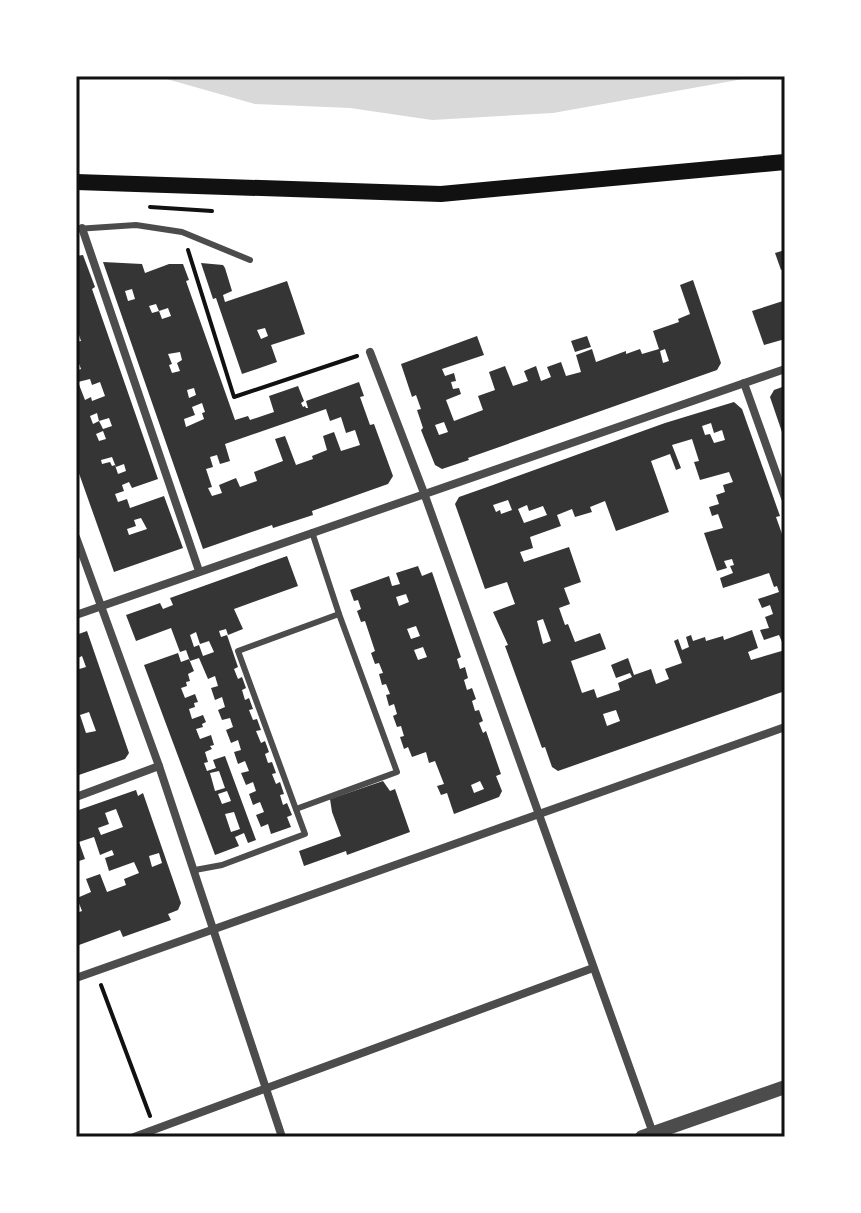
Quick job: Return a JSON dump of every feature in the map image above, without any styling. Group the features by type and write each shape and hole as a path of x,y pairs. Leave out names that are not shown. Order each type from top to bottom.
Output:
{"main road":[{"path":"76,182 441,194 785,162"}],"street":[{"path":"79,229 199,571"},
{"path":"370,352 424,493 650,1136 785,1087"},
{"path":"76,615 785,369"},
{"path":"744,383 785,498"},
{"path":"76,537 195,870 282,1137"},
{"path":"76,978 785,727"},
{"path":"76,797 159,766"},
{"path":"134,1137 593,968"}],"lane":[{"path":"79,229 136,225 182,232 250,260"},
{"path":"296,809 397,772 312,532"},
{"path":"195,870 222,865 305,834 238,651 339,614"}],"path":[{"path":"182,232 234,397 370,352"},
{"path":"96,971 155,1129"}],"shaded area":[{"path":"156,76 760,76 553,113 432,120 350,108 255,104"}],"building":[{"path":"785,250 785,269 781,270 775,253"},
{"path":"83,255 95,287 92,289 158,479 132,488 129,482 122,485 124,491 115,494 118,502 127,499 130,508 164,496 183,548 114,572 76,465 76,371 81,369 76,362 76,342 81,341 76,333 76,256","holes":["90,379 92,385 100,382 105,396 85,400 78,382","97,413 99,421 93,424 90,416","109,418 112,426 103,429 99,421","103,431 106,439 99,441 96,434","112,457 116,467 124,464 126,471 118,474 115,465 112,466 110,462 102,464 101,460","141,518 147,529 129,535 127,529 136,526 134,520"]},
{"path":"103,262 142,264 145,273 169,264 183,264 189,280 186,281 235,420 248,416 250,420 274,412 269,396 298,386 304,401 301,403 308,408 306,401 359,382 364,396 360,397 370,425 374,424 393,476 388,484 312,511 313,515 273,528 272,525 203,549","holes":["132,289 135,299 128,301 125,291","156,304 159,311 152,313 149,306","168,308 171,316 162,319 159,311","180,352 182,360 177,363 180,371 172,373 169,365 172,364 168,354","194,388 196,395 189,398 187,390","202,403 204,419 186,427 184,419 195,415 192,407","326,409 330,421 341,417 346,433 355,430 360,445 341,451 334,432 323,436 327,450 296,465 285,436 275,439 283,461 254,472 257,481 240,487 236,478 219,485 222,493 212,496 206,469 213,467 210,457 217,455 220,464 230,461 225,444"]},
{"path":"201,263 223,265 225,268 232,291 223,295 225,302 287,281 305,334 271,345 277,362 242,374 216,298 213,299","holes":["265,328 268,336 261,339 257,330"]},
{"path":"693,280 721,363 717,370 469,460 442,469 435,465 421,430 417,410 421,409 416,395 412,397 401,364 477,336 484,355 442,369 445,376 454,373 456,381 451,382 453,389 459,388 461,394 446,400 454,421 483,410 478,396 495,390 489,372 505,366 513,386 528,381 524,371 536,366 541,381 551,377 547,367 561,362 566,376 581,372 576,355 592,349 596,362 626,351 626,354 640,349 642,354 659,349 653,331 679,322 678,319 690,314 680,285","holes":["665,349 669,361 663,363 660,351","444,422 448,432 439,435 435,425"]},
{"path":"783,301 785,339 764,345 752,311"},
{"path":"587,336 591,347 575,352 571,341"},
{"path":"785,386 784,438 770,397 774,390"},
{"path":"734,402 742,409 780,516 776,517 782,534 785,533 785,649 779,635 764,640 760,630 769,628 765,617 773,614 770,605 762,608 758,599 779,592 769,573 723,588 720,578 733,573 730,566 734,565 732,559 724,561 727,568 717,571 704,533 723,528 718,514 712,516 709,507 719,504 716,495 725,492 723,485 733,482 729,472 700,480 694,462 699,461 692,439 672,445 681,468 676,470 670,454 651,461 669,512 616,531 605,501 590,507 592,512 575,517 572,509 557,515 561,526 530,537 533,548 520,552 524,562 569,547 581,582 564,588 570,604 559,608 565,625 568,624 575,642 600,633 606,649 571,661 582,693 594,689 597,698 620,690 618,683 632,677 630,673 616,678 611,665 628,658 634,675 651,669 656,684 669,679 665,669 682,663 674,641 678,639 682,650 689,647 686,637 691,635 693,641 723,636 724,640 752,630 758,648 748,652 751,660 785,650 785,691 558,771 552,767 545,747 542,748 505,646 508,645 493,612 515,604 507,582 485,589 455,504 459,497 665,423","holes":["711,423 714,433 722,430 725,440 714,443 710,434 705,435 702,426","508,500 512,510 501,514 500,510 496,512 493,505","527,505 529,511 543,506 547,515 524,523 518,509","543,619 551,641 543,644 537,621","616,710 620,721 607,726 603,714"]},
{"path":"287,556 298,586 234,609 243,629 228,635 226,629 219,631 221,637 227,635 238,667 234,669 238,679 242,677 246,688 242,690 245,700 249,698 253,709 249,710 261,730 256,731 261,743 265,741 269,752 265,754 268,763 272,762 276,784 280,782 284,794 280,795 283,805 287,803 292,815 287,817 291,827 271,834 268,824 261,827 256,815 264,812 260,802 253,805 249,794 256,791 253,782 246,785 241,773 249,771 245,761 238,764 234,752 241,750 238,740 231,743 226,730 233,727 230,718 222,720 218,710 225,707 222,697 215,700 211,688 218,686 215,676 208,679 199,658 190,661 186,650 180,652 171,628 136,641 126,615 160,603 163,609 173,605 170,598","holes":["196,632 200,644 209,641 214,652 203,656 199,645 194,647 190,635"]},
{"path":"418,566 422,576 432,572 461,657 457,659 460,669 465,667 467,690 472,688 476,699 472,701 475,711 479,710 483,721 479,723 483,733 486,731 501,774 496,776 502,791 499,797 454,814 447,793 441,795 437,786 444,784 435,761 429,763 426,752 412,757 408,747 404,749 400,737 404,736 401,726 397,727 393,716 397,714 394,704 389,706 386,695 390,694 386,684 382,685 379,674 383,673 379,663 375,664 371,653 375,651 365,621 361,622 357,611 361,609 358,600 354,601 350,590 389,576 392,586 400,584 396,573","holes":["406,594 409,602 399,606 396,597","416,626 420,636 411,639 407,629","423,647 427,657 418,660 414,650","480,781 484,789 474,793 471,785"]},
{"path":"87,631 129,753 125,759 76,776 76,670 86,667 82,656 76,659 76,635","holes":["89,712 96,731 86,733 80,715"]},
{"path":"178,653 181,662 189,659 194,671 188,674 190,681 186,682 187,686 181,688 185,698 195,694 198,702 189,709 192,719 203,715 206,722 196,729 200,739 211,735 214,745 205,752 208,762 204,763 207,771 216,768 213,760 225,756 256,840 248,843 244,833 235,837 239,846 215,855 144,665","holes":["219,771 225,788 215,791 210,773","227,791 231,801 222,804 218,794","234,812 240,829 231,832 225,814"]},
{"path":"383,781 390,791 395,789 410,832 347,855 346,851 304,866 299,851 341,836 330,799"},
{"path":"136,790 138,796 143,793 181,903 178,910 168,914 171,920 123,937 120,930 76,944 76,913 82,911 77,898 91,892 86,879 100,874 107,892 126,885 124,879 139,873 134,862 109,871 105,858 114,855 112,850 100,855 94,837 79,842 85,859 76,862 76,811","holes":["116,809 123,827 101,835 98,828 109,824 105,813","159,853 162,863 152,867 149,856"]}]}
